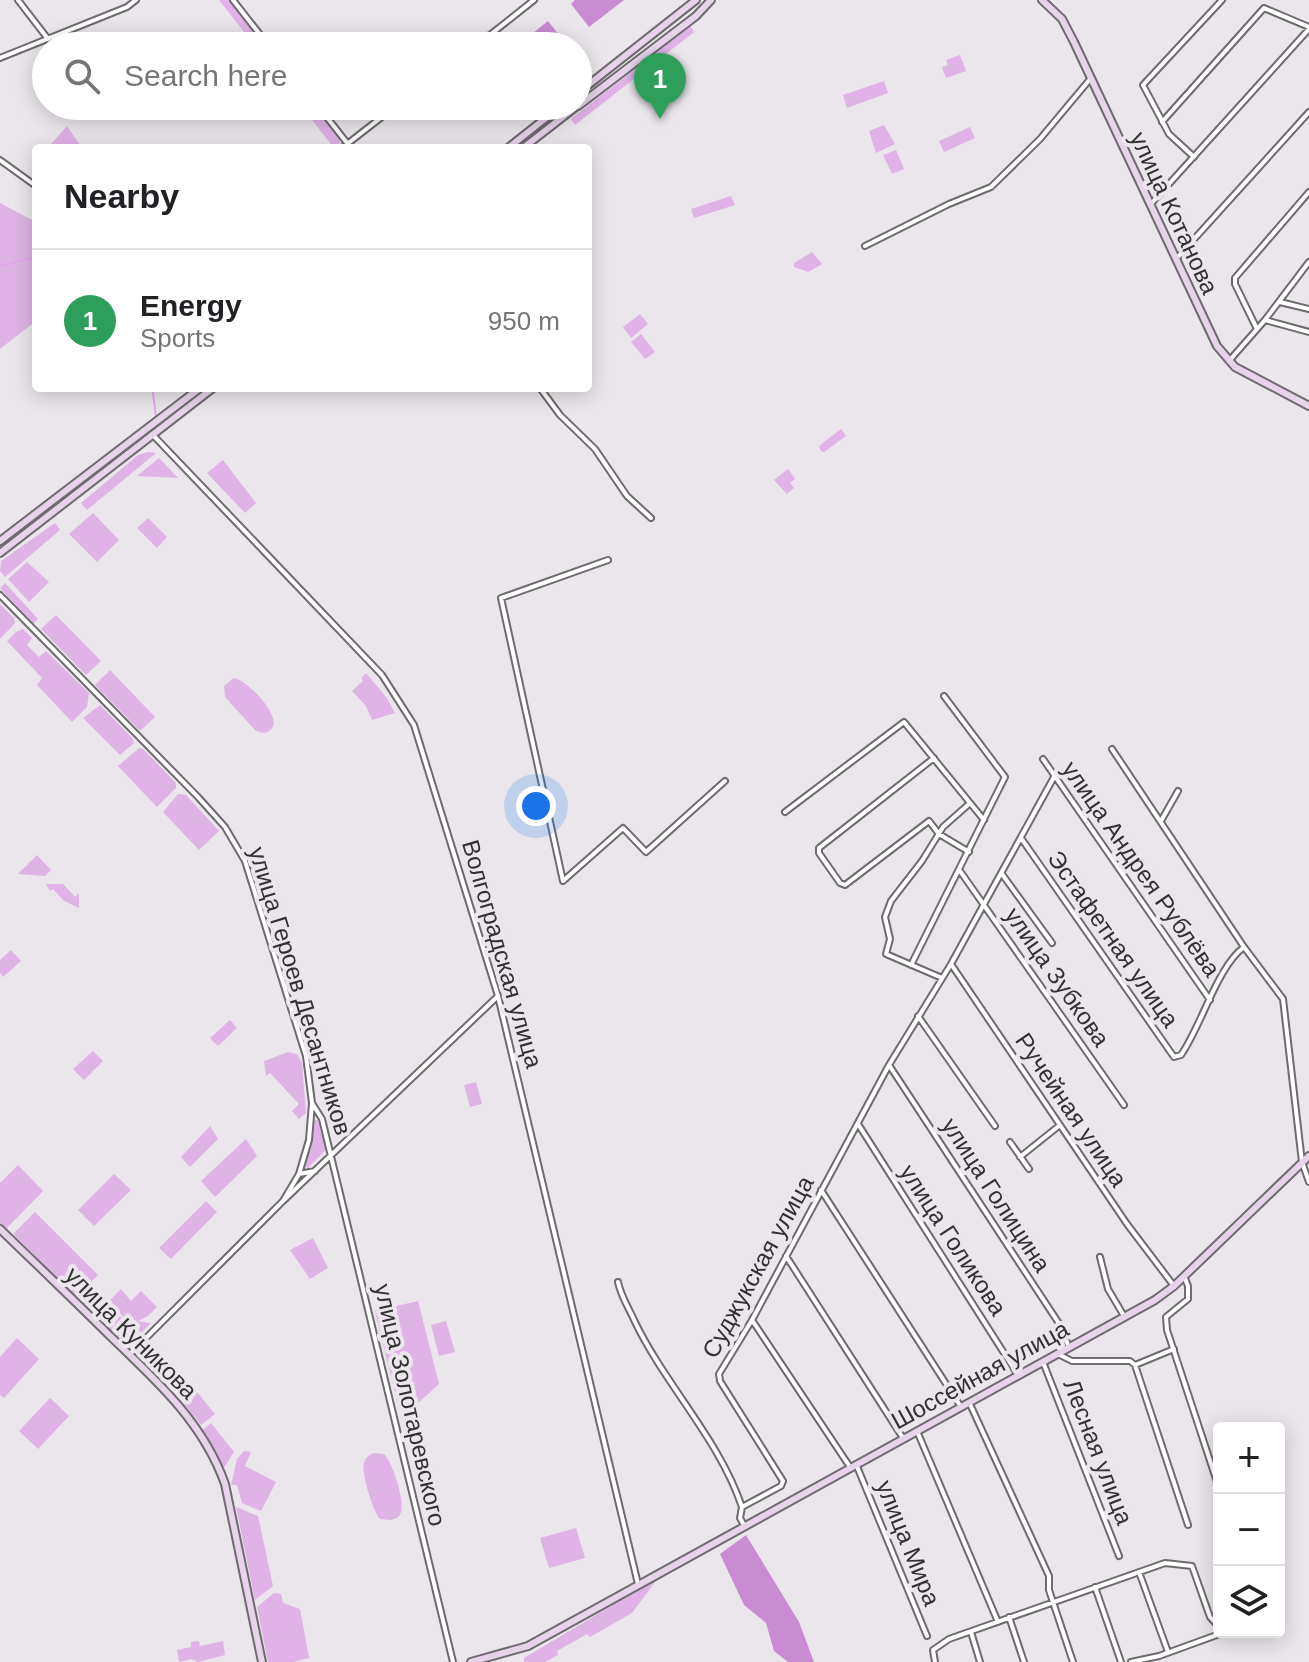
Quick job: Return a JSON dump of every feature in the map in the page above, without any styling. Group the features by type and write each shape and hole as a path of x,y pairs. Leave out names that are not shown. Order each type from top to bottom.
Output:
{"street":[{"path":"18,0 43,32"},
{"path":"65,32 127,7 136,0"},
{"path":"233,0 258,32"},
{"path":"494,32 534,0"},
{"path":"592,81 686,3 696,0"},
{"path":"592,95 696,16 711,0"},
{"name":"улица Котанова","path":"1043,0 1062,19 1217,346 1229,361 1259,381 1309,406"},
{"path":"1194,157 1169,134 1143,85 1222,0"},
{"path":"686,3 696,16"},
{"path":"1150,205 1309,28 1264,8 1162,122"},
{"path":"0,58 32,45"},
{"path":"865,246 949,204 991,187 1040,139 1091,78"},
{"path":"1176,260 1309,112"},
{"path":"329,120 347,144"},
{"path":"351,144 380,120"},
{"path":"513,144 543,120"},
{"path":"528,144 560,120"},
{"path":"0,160 32,183"},
{"path":"1257,329 1235,278 1309,192"},
{"path":"1229,361 1306,270 1309,262"},
{"path":"1279,302 1309,309"},
{"path":"1265,320 1309,332"},
{"path":"0,553 195,392"},
{"path":"0,541 207,392"},
{"path":"543,392 560,415 595,449 627,496 651,518"},
{"name":"Волгоградская улица","path":"150,431 382,675 414,725 498,996 638,1584"},
{"path":"608,560 501,598 563,881 623,828 646,852 725,781"},
{"name":"улица Героев Десантников","path":"0,595 198,797 236,844 245,861 302,1043 312,1103 322,1119 331,1156"},
{"path":"911,965 1005,777 944,696"},
{"path":"785,812 904,722 984,820"},
{"path":"1112,749 1244,947 1283,999 1302,1162 1309,1182"},
{"path":"934,758 818,849 840,883 845,885 927,822 932,822 939,834 969,852"},
{"name":"улица Андрея Рублёва","path":"1043,759 1210,1000"},
{"path":"995,1126 918,1016 985,905 1054,777"},
{"path":"1161,821 1178,791"},
{"path":"942,978 886,954 890,939 885,917 891,901 939,834 969,804"},
{"name":"Эстафетная улица","path":"1021,838 1172,1053 1178,1057 1193,1038 1210,1000"},
{"name":"улица Зубкова","path":"959,871 1124,1105"},
{"path":"1001,873 1052,943"},
{"path":"1210,1000 1233,957 1244,947"},
{"name":"Ручейная улица","path":"951,964 1174,1286"},
{"path":"130,1354 283,1201 498,996"},
{"name":"Суджукская улица","path":"742,1507 783,1484 719,1379 918,1016"},
{"name":"улица Голицина","path":"889,1065 1062,1328 1069,1348"},
{"path":"283,1201 299,1174 309,1140 312,1103"},
{"name":"улица Голикова","path":"858,1124 1019,1375"},
{"path":"1020,1157 1060,1125"},
{"path":"1010,1142 1029,1169"},
{"name":"улица Золотаревского","path":"331,1156 453,1662"},
{"name":"Шоссейная улица","path":"471,1662 528,1646 1069,1348 1174,1286 1309,1156"},
{"path":"299,1174 309,1174 320,1168"},
{"path":"821,1190 961,1407"},
{"name":"улица Куникова","path":"0,1229 130,1354 185,1412 218,1466 233,1521 262,1662"},
{"path":"786,1256 903,1438"},
{"path":"1100,1257 1108,1289 1124,1316"},
{"path":"1184,1276 1188,1299 1166,1317 1167,1330 1213,1469"},
{"path":"618,1282 623,1300 651,1354 724,1463 742,1507 740,1518 745,1527"},
{"name":"улица Мира","path":"752,1320 853,1465 927,1636"},
{"path":"1135,1365 1174,1349"},
{"path":"1058,1354 1072,1361 1130,1361 1135,1365 1188,1525"},
{"name":"Лесная улица","path":"1043,1362 1119,1556"},
{"path":"969,1402 1049,1576 1049,1590 1073,1662"},
{"path":"917,1431 998,1622"},
{"path":"935,1662 933,1650 941,1643 1054,1601 1171,1563 1192,1566 1213,1620"},
{"path":"1139,1572 1168,1652"},
{"path":"1095,1587 1121,1662"},
{"path":"1009,1617 1024,1662"},
{"path":"971,1632 980,1662"},
{"path":"1131,1662 1213,1636"}],"shaded area":[{"path":"219,0 230,0 255,32 244,32"},
{"path":"575,0 624,0 589,27 571,4"},
{"path":"548,21 557,32 534,32"},
{"path":"690,26 694,32 592,112 592,103"},
{"path":"960,55 966,71 946,78 942,67 948,65 946,60"},
{"path":"884,81 888,93 847,108 843,95"},
{"path":"312,120 325,120 340,138 339,144 331,144"},
{"path":"884,125 895,144 876,153 869,131"},
{"path":"67,126 79,144 51,144"},
{"path":"970,127 975,138 944,152 939,141"},
{"path":"896,150 904,169 892,174 883,155"},
{"path":"731,196 735,205 694,218 691,209"},
{"path":"0,203 32,220 32,324 0,349"},
{"path":"812,252 822,264 808,272 794,267 794,263"},
{"path":"640,314 648,324 631,338 623,327"},
{"path":"641,334 655,352 645,359 631,342"},
{"path":"841,429 846,436 824,452 821,451 819,446"},
{"path":"156,453 87,510 81,503 138,455"},
{"path":"159,458 178,478 137,476"},
{"path":"223,460 256,503 245,513 207,473"},
{"path":"788,469 795,479 790,483 794,488 787,494 774,480"},
{"path":"93,513 119,540 97,562 69,534"},
{"path":"148,518 167,537 157,548 137,528"},
{"path":"55,523 60,530 5,577 0,571 1,561"},
{"path":"27,562 49,582 29,602 8,579"},
{"path":"5,583 38,619 33,624 0,588"},
{"path":"0,604 15,623 0,639"},
{"path":"56,615 101,661 86,675 41,629"},
{"path":"23,629 32,638 27,645 39,657 46,651 89,693 87,707 72,722 37,685 42,678 7,641"},
{"path":"110,670 155,717 140,731 95,685"},
{"path":"366,673 395,713 372,720 366,706 352,691 363,681 361,678"},
{"path":"234,678 246,684 265,704 274,724 269,731 255,730 225,697 224,686"},
{"path":"100,705 133,739 134,743 120,755 83,718"},
{"path":"139,748 176,783 176,788 157,807 118,766"},
{"path":"178,794 186,795 219,831 199,850 163,812"},
{"path":"37,855 51,870 45,876 18,874"},
{"path":"46,884 63,884 75,897 79,893 79,908 64,901 53,889 50,891"},
{"path":"11,950 21,961 3,977 0,960"},
{"path":"230,1020 237,1028 218,1046 210,1038"},
{"path":"93,1051 103,1061 84,1080 73,1069"},
{"path":"288,1052 297,1054 302,1063 306,1113 299,1119 292,1111 299,1104 270,1073 266,1076 264,1061"},
{"path":"476,1082 482,1104 470,1107 464,1085"},
{"path":"314,1120 318,1120 326,1150 308,1168 303,1166"},
{"path":"210,1126 218,1139 190,1167 181,1157"},
{"path":"246,1139 257,1156 215,1197 201,1181"},
{"path":"18,1165 43,1191 6,1229 0,1224 0,1183"},
{"path":"114,1174 131,1190 94,1226 78,1210"},
{"path":"206,1201 217,1212 171,1259 159,1248"},
{"path":"35,1212 98,1275 76,1297 13,1234"},
{"path":"313,1238 328,1268 310,1279 290,1250"},
{"path":"121,1289 131,1301 141,1291 157,1307 138,1321 151,1323 137,1337 120,1340 83,1303 95,1292 123,1319 129,1320 110,1300"},
{"path":"418,1301 439,1384 416,1405 399,1409 375,1311"},
{"path":"446,1321 455,1352 439,1356 431,1325"},
{"path":"17,1338 39,1359 4,1398 0,1395 0,1357"},
{"path":"188,1381 215,1414 201,1425 176,1393"},
{"path":"50,1398 69,1416 38,1449 19,1431"},
{"path":"211,1423 234,1452 224,1468 203,1430"},
{"path":"244,1451 251,1452 245,1466 276,1482 261,1511 242,1503 237,1485 231,1485 237,1459"},
{"path":"373,1453 384,1454 387,1458 399,1491 401,1512 391,1520 380,1519 368,1492 364,1463"},
{"path":"236,1507 258,1516 273,1586 255,1600"},
{"path":"576,1528 585,1558 549,1568 540,1538"},
{"path":"746,1535 799,1622 814,1662 788,1662 774,1651 766,1623 744,1605 720,1554"},
{"path":"658,1578 632,1613 590,1637 587,1634 557,1651 558,1655 545,1662 524,1662 524,1658"},
{"path":"274,1593 281,1594 283,1603 300,1609 309,1658 293,1662 268,1662 257,1607"},
{"path":"199,1641 200,1646 223,1641 225,1655 198,1662 192,1659 179,1662 177,1650 191,1647 191,1642"}],"waterway":[{"path":"0,266 32,258"},
{"path":"153,393 156,417"}],"place":[{"name":"Energy","path":"660,119"}]}
